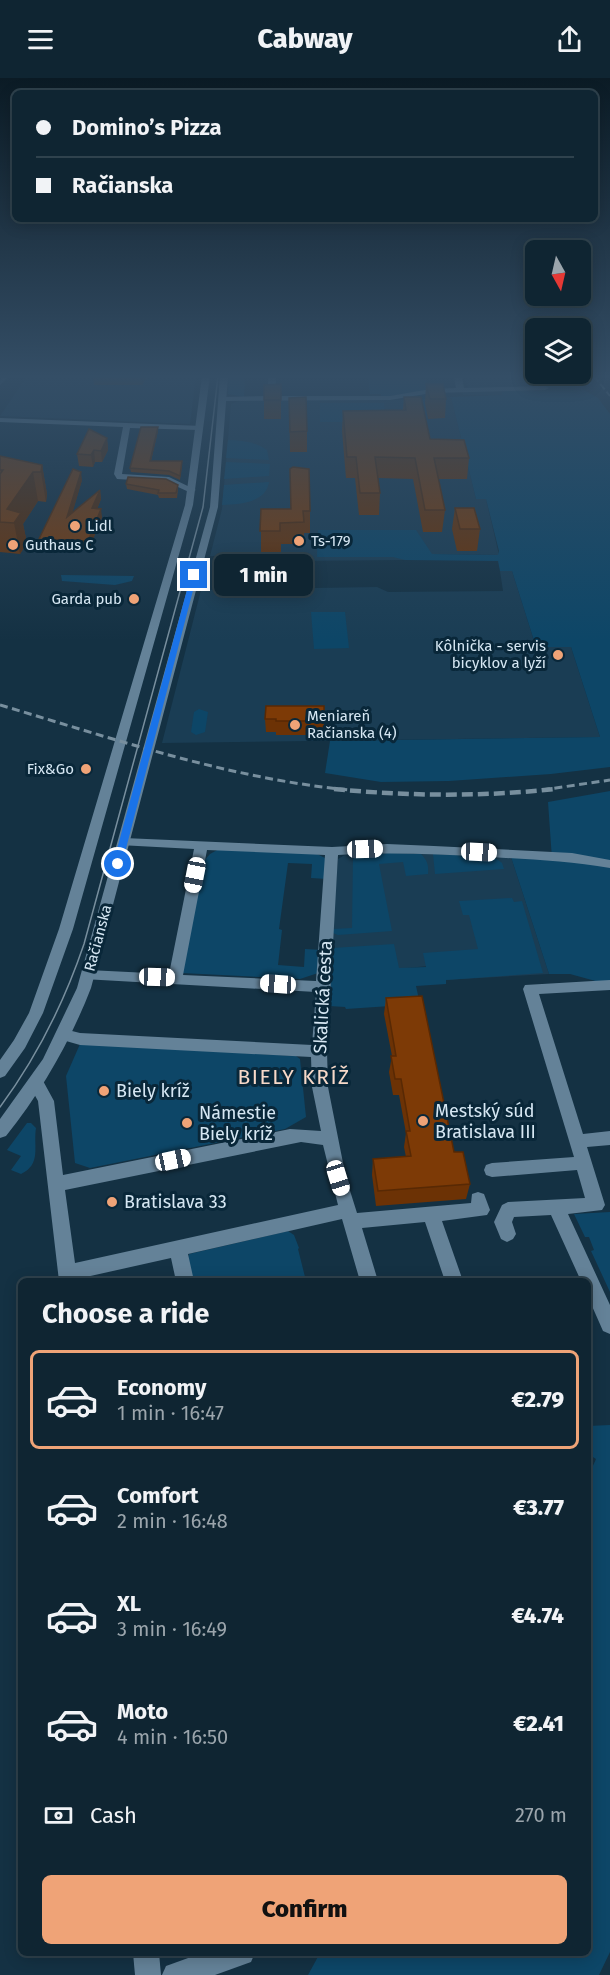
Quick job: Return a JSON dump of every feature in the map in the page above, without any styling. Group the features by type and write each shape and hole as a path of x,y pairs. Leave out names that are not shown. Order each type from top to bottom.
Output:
{"street":[{"path":"120,465 118,476 168,480 192,490"},
{"name":"Račianska","path":"0,1072 20,1044 36,1013 57,959 171,571 192,490 195,465"},
{"name":"Račianska","path":"0,1131 36,1083 64,1035 88,975 214,507 217,465"},
{"path":"124,842 332,851 387,848 479,852 572,857 610,864"},
{"path":"175,978 201,845"},
{"name":"Skalická cesta","path":"332,851 319,1051 320,1087 330,1139 368,1278"},
{"path":"88,975 323,987"},
{"path":"507,1234 503,1222 508,1210 596,1205 546,1035 530,989 610,985"},
{"path":"64,1035 80,1039 319,1051"},
{"path":"36,1083 46,1101 68,1277 178,1249 350,1215 431,1215 481,1210 478,1198"},
{"path":"57,1184 290,1136 301,1135 330,1139"},
{"path":"577,1141 610,1138"},
{"path":"492,1170 583,1163"},
{"path":"556,1207 588,1278"},
{"path":"431,1215 453,1278"},
{"path":"178,1249 184,1278"},
{"path":"591,1283 610,1325"},
{"path":"146,1956 148,1975"},
{"path":"175,1975 233,1956"}],"shaded area":[{"path":"226,465 468,465 476,499 486,499 499,555 432,554 405,560 289,561 245,556 210,556 222,509"},
{"path":"226,465 270,465 269,476 224,479"},
{"path":"468,465 610,465 610,767 551,774 449,781 381,782 325,773 330,741 600,737 571,647 536,647 512,571 500,571 498,561 317,557 318,530 416,530 432,554 498,555 499,551 486,499 476,499"},
{"path":"269,482 263,494 251,501 222,505 224,485"},
{"path":"500,571 512,571 536,647 571,647 600,737 162,743 201,590 377,587 388,592 503,591"},
{"path":"61,575 134,576 132,581 115,585 62,581"},
{"path":"311,612 345,612 349,648 314,649"},
{"path":"199,709 208,712 205,732 196,735 191,732 194,712"},
{"path":"610,791 610,985 570,974 549,974 511,857 552,859 548,802"},
{"path":"219,849 315,853 327,859 327,879 311,878 312,864 288,863 279,929 282,930 278,965 304,967 305,949 322,950 321,972 300,979 182,973 202,863 210,854"},
{"path":"348,853 511,857 549,974 445,980 440,965 329,975 338,859"},
{"path":"390,853 421,854 428,868 428,874 406,876 403,862 379,864 392,931 338,935 333,933 333,929 352,928 353,856"},
{"path":"433,854 494,857 502,863 504,869 435,874"},
{"path":"512,898 514,902 522,901 543,973 446,980 446,984 416,986 420,1004 346,1009 329,1006 333,948 394,944 399,968 426,967 423,953 478,949 469,915 463,915 459,901"},
{"name":"Námestie Biely kríž","path":"80,1044 296,1056 300,1059 306,1117 285,1129 90,1168 75,1163 66,1076"},
{"path":"27,1123 31,1123 36,1128 35,1154 32,1165 21,1174 11,1170 21,1156 7,1150"},
{"path":"610,1212 610,1292 591,1251 594,1250 589,1237 585,1237 574,1214"},
{"path":"288,1231 294,1235 299,1248 305,1278 191,1278 189,1254"},
{"path":"610,1425 610,1952 599,1975 308,1975 318,1956 591,1956 591,1470 596,1459 591,1456 591,1426"}],"building":[{"path":"0,465 42,465 41,472 33,472 7,509 21,513 14,523 0,522 0,474 3,470 0,470"},
{"path":"131,465 182,465 180,476 169,471 130,468"},
{"path":"357,465 376,465 380,493 360,493"},
{"path":"416,465 435,465 445,510 425,510"},
{"path":"293,467 309,469 310,511 303,511 304,522 280,523 280,531 260,531 261,509 291,509 290,469"},
{"name":"Lidl","path":"73,469 81,472 67,517 100,490 92,508 101,509 88,541 39,539"},
{"path":"128,477 166,479 178,485 176,493 158,493 159,490 126,484"},
{"path":"455,508 474,508 480,529 460,529"},
{"path":"266,706 324,706 324,721 265,719"},
{"name":"Mestský súd Bratislava III","path":"422,996 454,1152 463,1152 470,1184 378,1191 373,1159 411,1156 406,1131 410,1131 401,1079 395,1079 391,1056 396,1056 386,998"}],"tram line":[{"path":"0,1107 38,1049 68,987 84,944 203,507 208,465"}],"railway":[{"path":"0,705 217,767 305,785 350,790"},
{"path":"543,790 610,780"},
{"path":"334,789 445,795 543,790"},
{"path":"543,790 555,789"}],"place":[{"name":"Lidl","path":"75,526"},
{"name":"Ts-179","path":"299,541"},
{"name":"Guthaus C","path":"13,545"},
{"name":"Garda pub","path":"134,599"},
{"name":"Kôlnička - servis bicyklov a lyží","path":"558,655"},
{"name":"Meniareň Račianska (4)","path":"295,725"},
{"name":"Fix&Go","path":"86,769"},
{"name":"Biely kríž","path":"104,1091"},
{"name":"Mestský súd Bratislava III","path":"423,1121"},
{"name":"Námestie Biely kríž","path":"187,1123"},
{"name":"Bratislava 33","path":"112,1202"}],"district":[{"name":"BIELY KRÍŽ","path":"294,1077"}],"route":[{"path":"118,864 194,575"}]}
